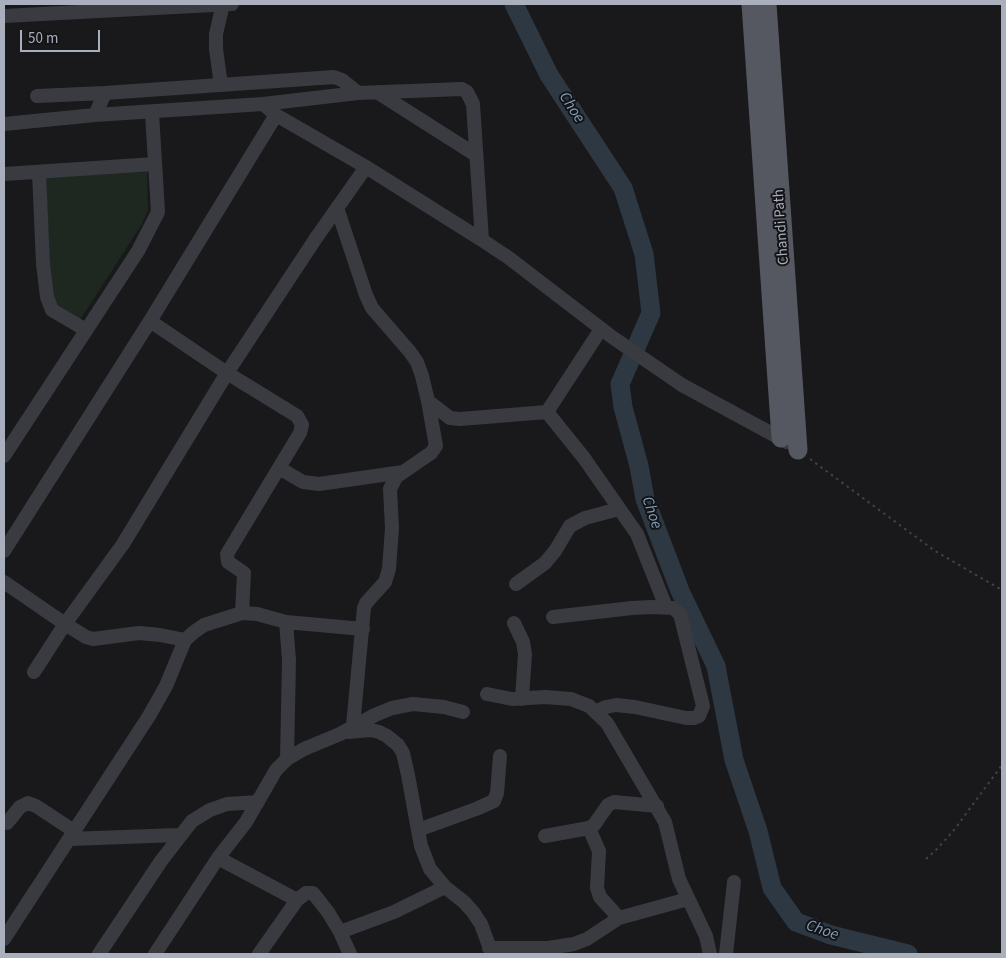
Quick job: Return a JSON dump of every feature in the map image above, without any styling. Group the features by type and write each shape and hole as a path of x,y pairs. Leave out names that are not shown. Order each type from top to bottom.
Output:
{"main road":[{"name":"Chandi Path","path":"751,4 781,438"},
{"path":"767,11 780,4"},
{"name":"Chandi Path","path":"767,11 798,450"}],"street":[{"path":"222,85 216,49 216,34 223,4"},
{"path":"4,16 232,4"},
{"path":"37,96 334,77 342,80 358,93"},
{"path":"4,124 95,115 152,113 263,104 358,93 462,89 467,92 473,104 482,240"},
{"path":"377,92 476,155"},
{"path":"95,115 105,93"},
{"path":"263,104 276,116 366,167 509,258 607,333 682,385 781,438 798,450"},
{"path":"4,456 138,251 158,212 152,113"},
{"path":"4,551 150,321 276,116"},
{"path":"4,174 155,164"},
{"path":"34,672 65,624 123,544 227,373 366,167"},
{"path":"39,172 43,264 47,297 52,310 86,330"},
{"path":"337,208 372,308 417,362 428,402 436,446 432,453 396,477 390,489 392,528 387,576 379,590 366,603 353,726"},
{"path":"150,321 227,373 296,416 302,425 300,432 227,554 228,562 244,574 242,613"},
{"path":"428,402 450,418 460,419 548,412 607,333"},
{"path":"548,412 584,458 637,534 666,607"},
{"path":"279,468 303,482 314,484 403,472"},
{"path":"516,584 545,563 555,551 570,526 585,518 619,509"},
{"path":"4,582 86,637 93,639 138,633 186,640"},
{"path":"553,617 632,608 666,607 673,608 680,614 703,706 699,716 686,718 635,707 616,706 606,707 597,712"},
{"path":"4,939 157,702 186,640 194,632 204,625 242,613 257,614 286,622 363,629"},
{"path":"286,622 289,660 287,759"},
{"path":"514,623 523,642 525,654 522,699"},
{"path":"487,694 503,698 522,699 545,697 572,698 589,706 608,724 665,822 679,879 706,936 710,954"},
{"path":"155,954 218,858 236,836 276,770 287,759 304,749 340,734 392,708 413,704 444,707 463,712"},
{"path":"340,734 371,730 388,736 398,745 403,753 412,791 421,846 430,869 445,887 473,912 481,924 491,951 548,948 574,944 587,939 619,918 688,899"},
{"path":"418,830 494,801 497,794 500,756"},
{"path":"99,954 192,821 210,810 227,804 258,802"},
{"path":"545,836 589,828 594,825 608,805 614,802 657,806"},
{"path":"7,823 20,807 28,803 36,806 71,835 180,836"},
{"path":"589,828 599,851 598,888 600,896 619,918"},
{"path":"218,858 296,900"},
{"path":"726,954 734,882"},
{"path":"340,932 394,912 445,887"},
{"path":"259,954 296,900 306,893 313,893 328,912 350,954"}],"path":[{"path":"798,450 935,551 1002,590"},
{"path":"926,859 938,849 954,830 1002,765"}],"shaded area":[{"path":"147,172 148,210 142,224 80,320 57,305 51,296 46,177"}],"waterway":[{"name":"Choe","path":"514,4 549,75 623,188 644,254 651,313 620,384 623,407 639,466 645,499 680,591 716,666 734,760 758,831 772,888 796,922 831,935 908,954"}]}
